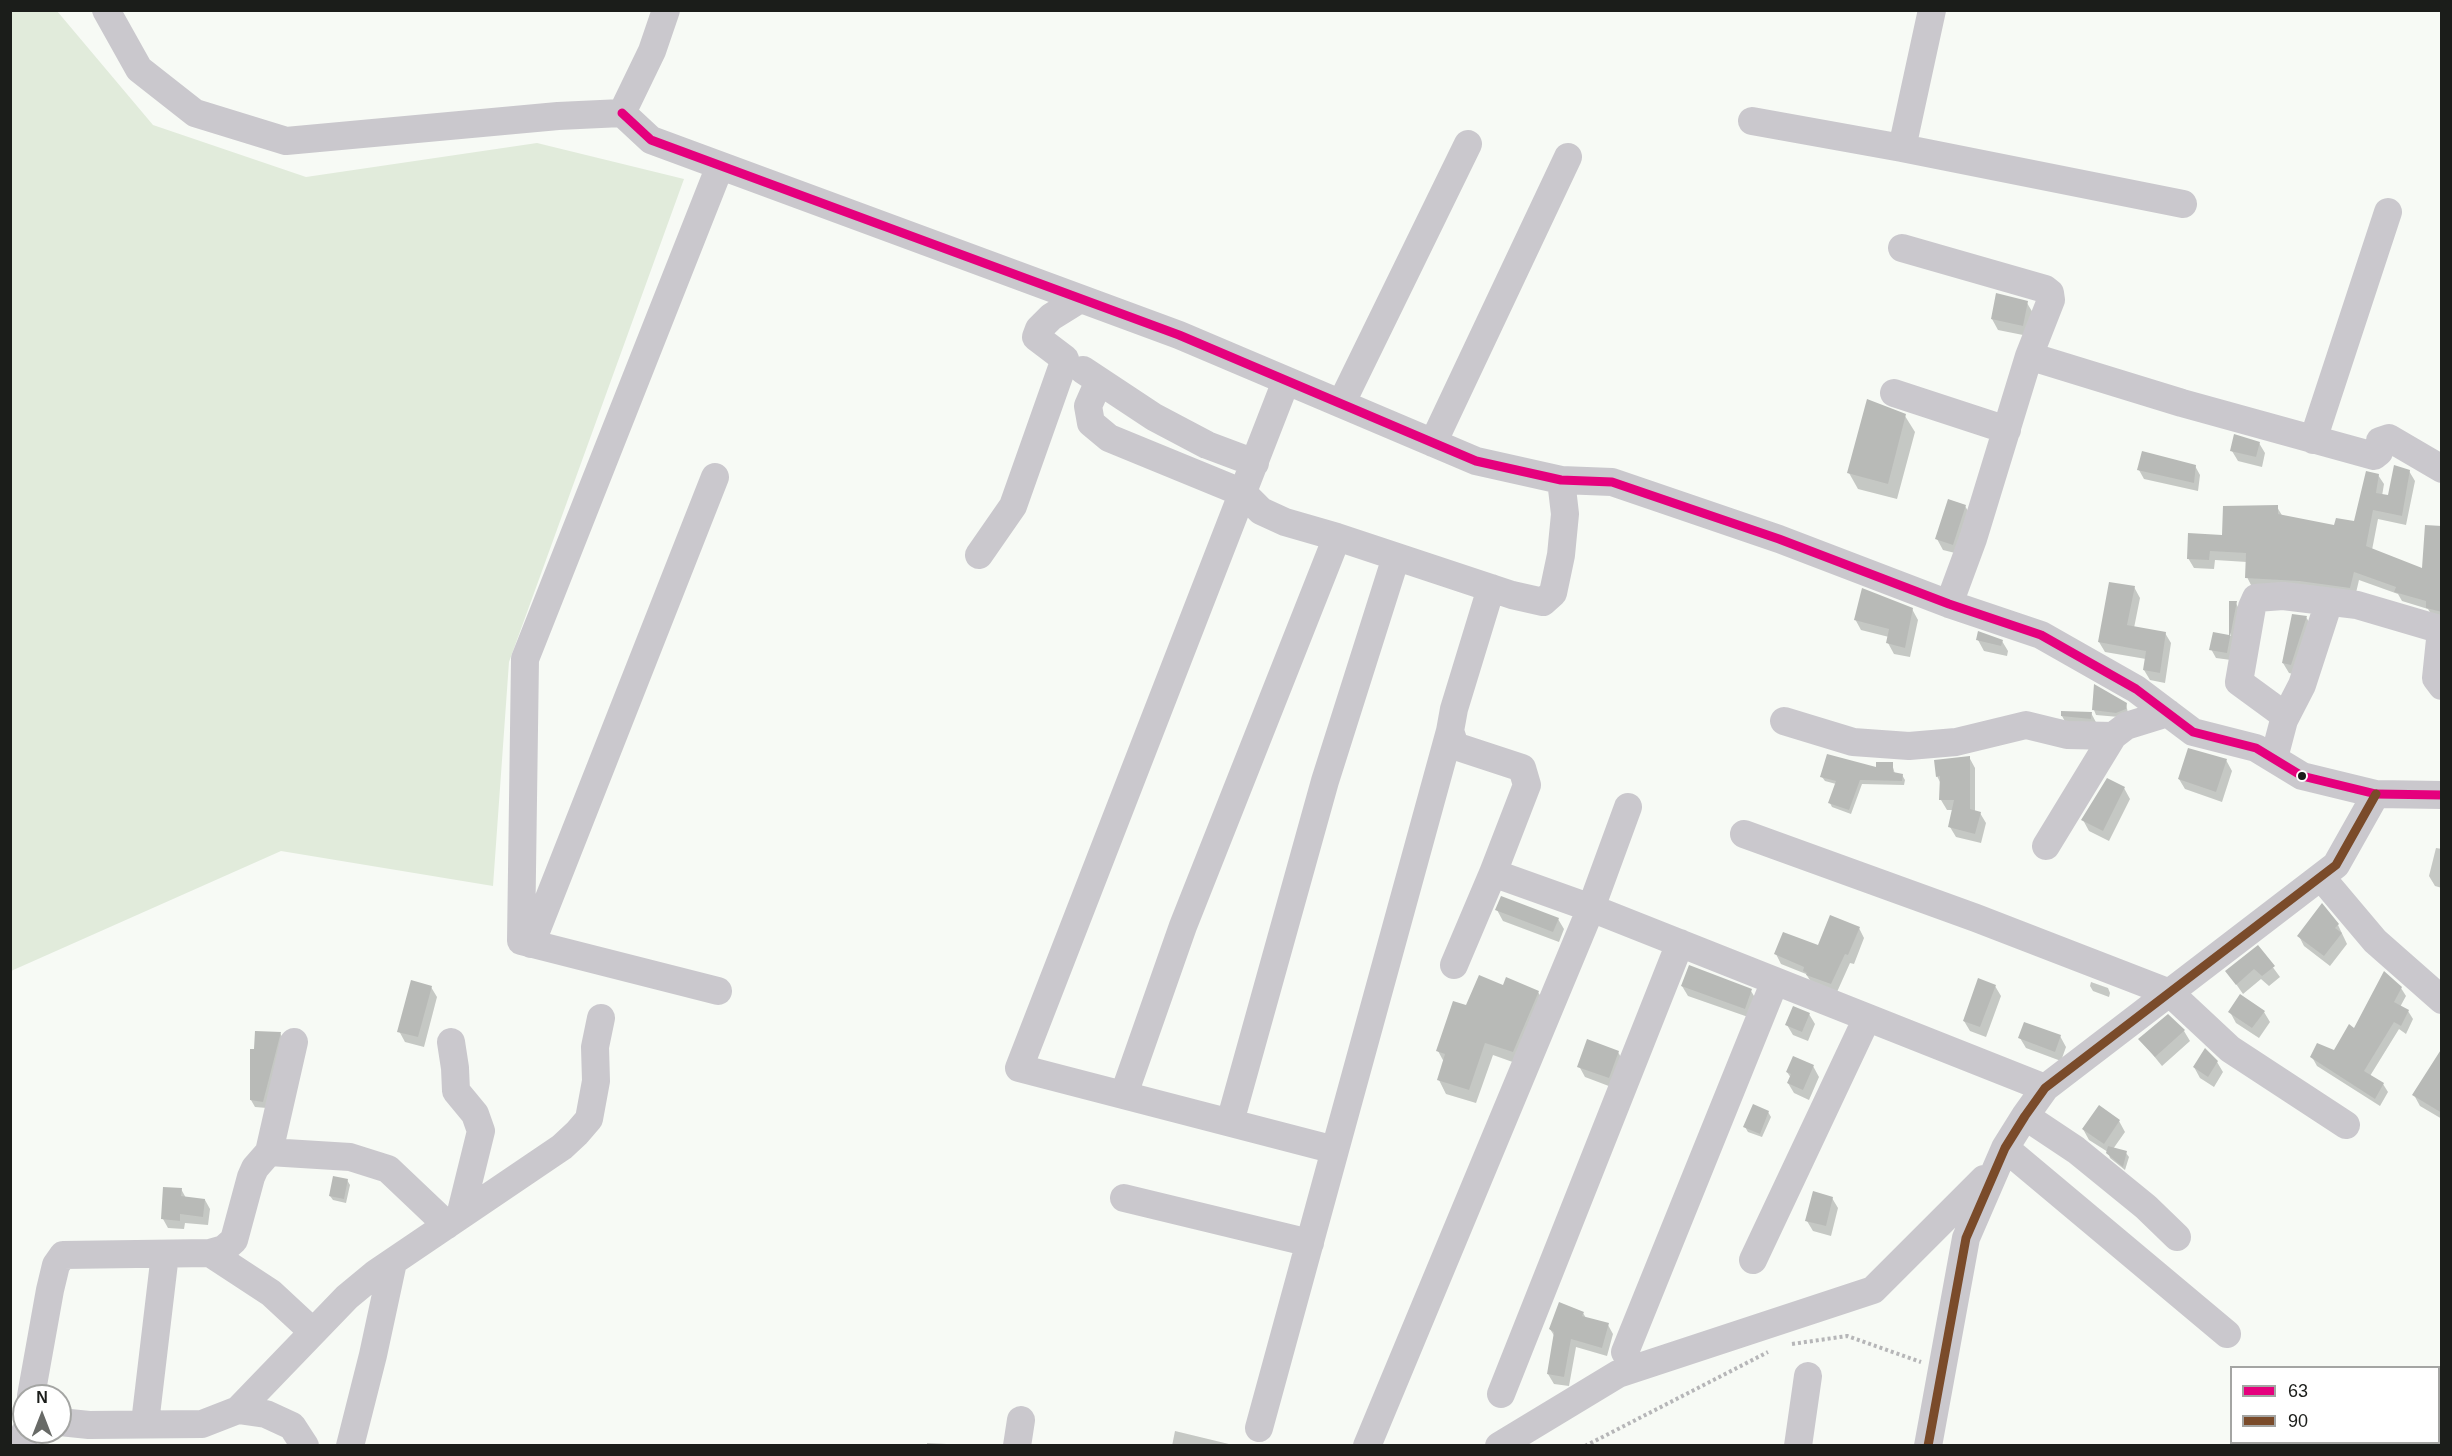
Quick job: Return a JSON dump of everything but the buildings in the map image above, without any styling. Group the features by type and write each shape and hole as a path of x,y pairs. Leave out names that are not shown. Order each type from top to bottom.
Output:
{"street":[{"path":"106,10 139,69 195,113 285,141 558,116 622,113 651,140 1179,335 1476,461 1561,480 1612,482 1779,539 1949,604 2042,635 2136,689 2193,732 2256,748 2302,776 2376,794 2442,795"},
{"path":"622,113 652,51 666,10"},
{"path":"1902,148 1932,10"},
{"path":"1752,121 1902,148 2183,204"},
{"path":"1341,404 1468,144"},
{"path":"1433,443 1568,157"},
{"path":"718,991 521,941 525,659 720,166"},
{"path":"2313,440 2388,212"},
{"path":"1902,248 2045,289 2050,293 2052,300 2029,356 1973,539 1949,604"},
{"path":"1080,299 1051,317 1039,329 1036,337 1065,359 1164,423 1207,445 1255,463"},
{"path":"2029,356 2374,456 2379,452 2380,441 2389,438 2442,469"},
{"path":"979,555 1012,506 1065,359"},
{"path":"1099,381 1088,406 1091,423 1109,438 1243,494 1261,510 1285,522 1338,537 1491,588 1543,602 1553,593 1565,514 1561,480"},
{"path":"1286,381 1019,1068 1335,1150"},
{"path":"1894,393 2007,430"},
{"path":"531,944 715,477"},
{"path":"1124,1095 1183,926 1338,537"},
{"path":"1230,1122 1325,781 1396,557"},
{"path":"1259,1428 1454,710 1491,588"},
{"path":"2284,720 2280,711 2239,682 2256,598 2276,596 2357,605 2441,630 2436,678 2442,686"},
{"path":"2274,758 2284,720 2302,685 2329,602"},
{"path":"2046,846 2113,736 2126,726 2168,713"},
{"path":"1784,721 1853,742 1909,746 1956,742 2026,725 2067,735 2113,736"},
{"path":"1450,731 1455,746 1522,768 1527,785 1454,965"},
{"path":"1928,1446 1966,1238 2000,1158 2025,1116 2046,1088 2336,865 2376,794"},
{"path":"1367,1446 1591,908 1628,807"},
{"path":"1744,834 1976,918 2170,993 2230,1049 2346,1125"},
{"path":"1493,873 1591,908 2046,1088"},
{"path":"2321,877 2375,941 2442,1000"},
{"path":"1501,1394 1680,944"},
{"path":"1625,1352 1774,981"},
{"path":"72,1423 202,1424 238,1410 346,1297 393,1262 562,1147 578,1133 589,1119 596,1081 595,1047 601,1018"},
{"path":"1753,1260 1867,1018"},
{"path":"33,1384 56,1264 63,1255 210,1253 224,1249 234,1240 251,1177 255,1168 269,1152 294,1042"},
{"path":"451,1042 456,1091 475,1113 481,1131 454,1220"},
{"path":"2025,1116 2076,1150 2146,1207 2177,1237"},
{"path":"269,1152 350,1157 388,1169 454,1220"},
{"path":"2000,1158 2227,1334"},
{"path":"1499,1446 1618,1374 1873,1290 2000,1158"},
{"path":"1124,1198 1310,1243"},
{"path":"210,1253 271,1293 313,1332"},
{"path":"145,1423 165,1254"},
{"path":"350,1446 393,1262"},
{"path":"1798,1446 1808,1376"},
{"path":"238,1410 267,1414 292,1426 305,1446"}],"path":[{"path":"1789,1345 1847,1336 1943,1369"},
{"path":"1585,1446 1778,1347"}],"green space":[{"path":"10,11 57,11 153,125 306,177 537,143 684,179 509,662 493,886 281,851 11,971"}],"transit line":[{"name":"63","path":"622,113 651,140 1179,335 1476,461 1561,480 1612,482 1779,539 1949,604 2041,635 2136,689 2193,732 2256,748 2302,776 2376,794 2442,795"},
{"name":"90","path":"1928,1446 1966,1238 2005,1148 2025,1116 2045,1088 2336,865 2376,794"}]}
